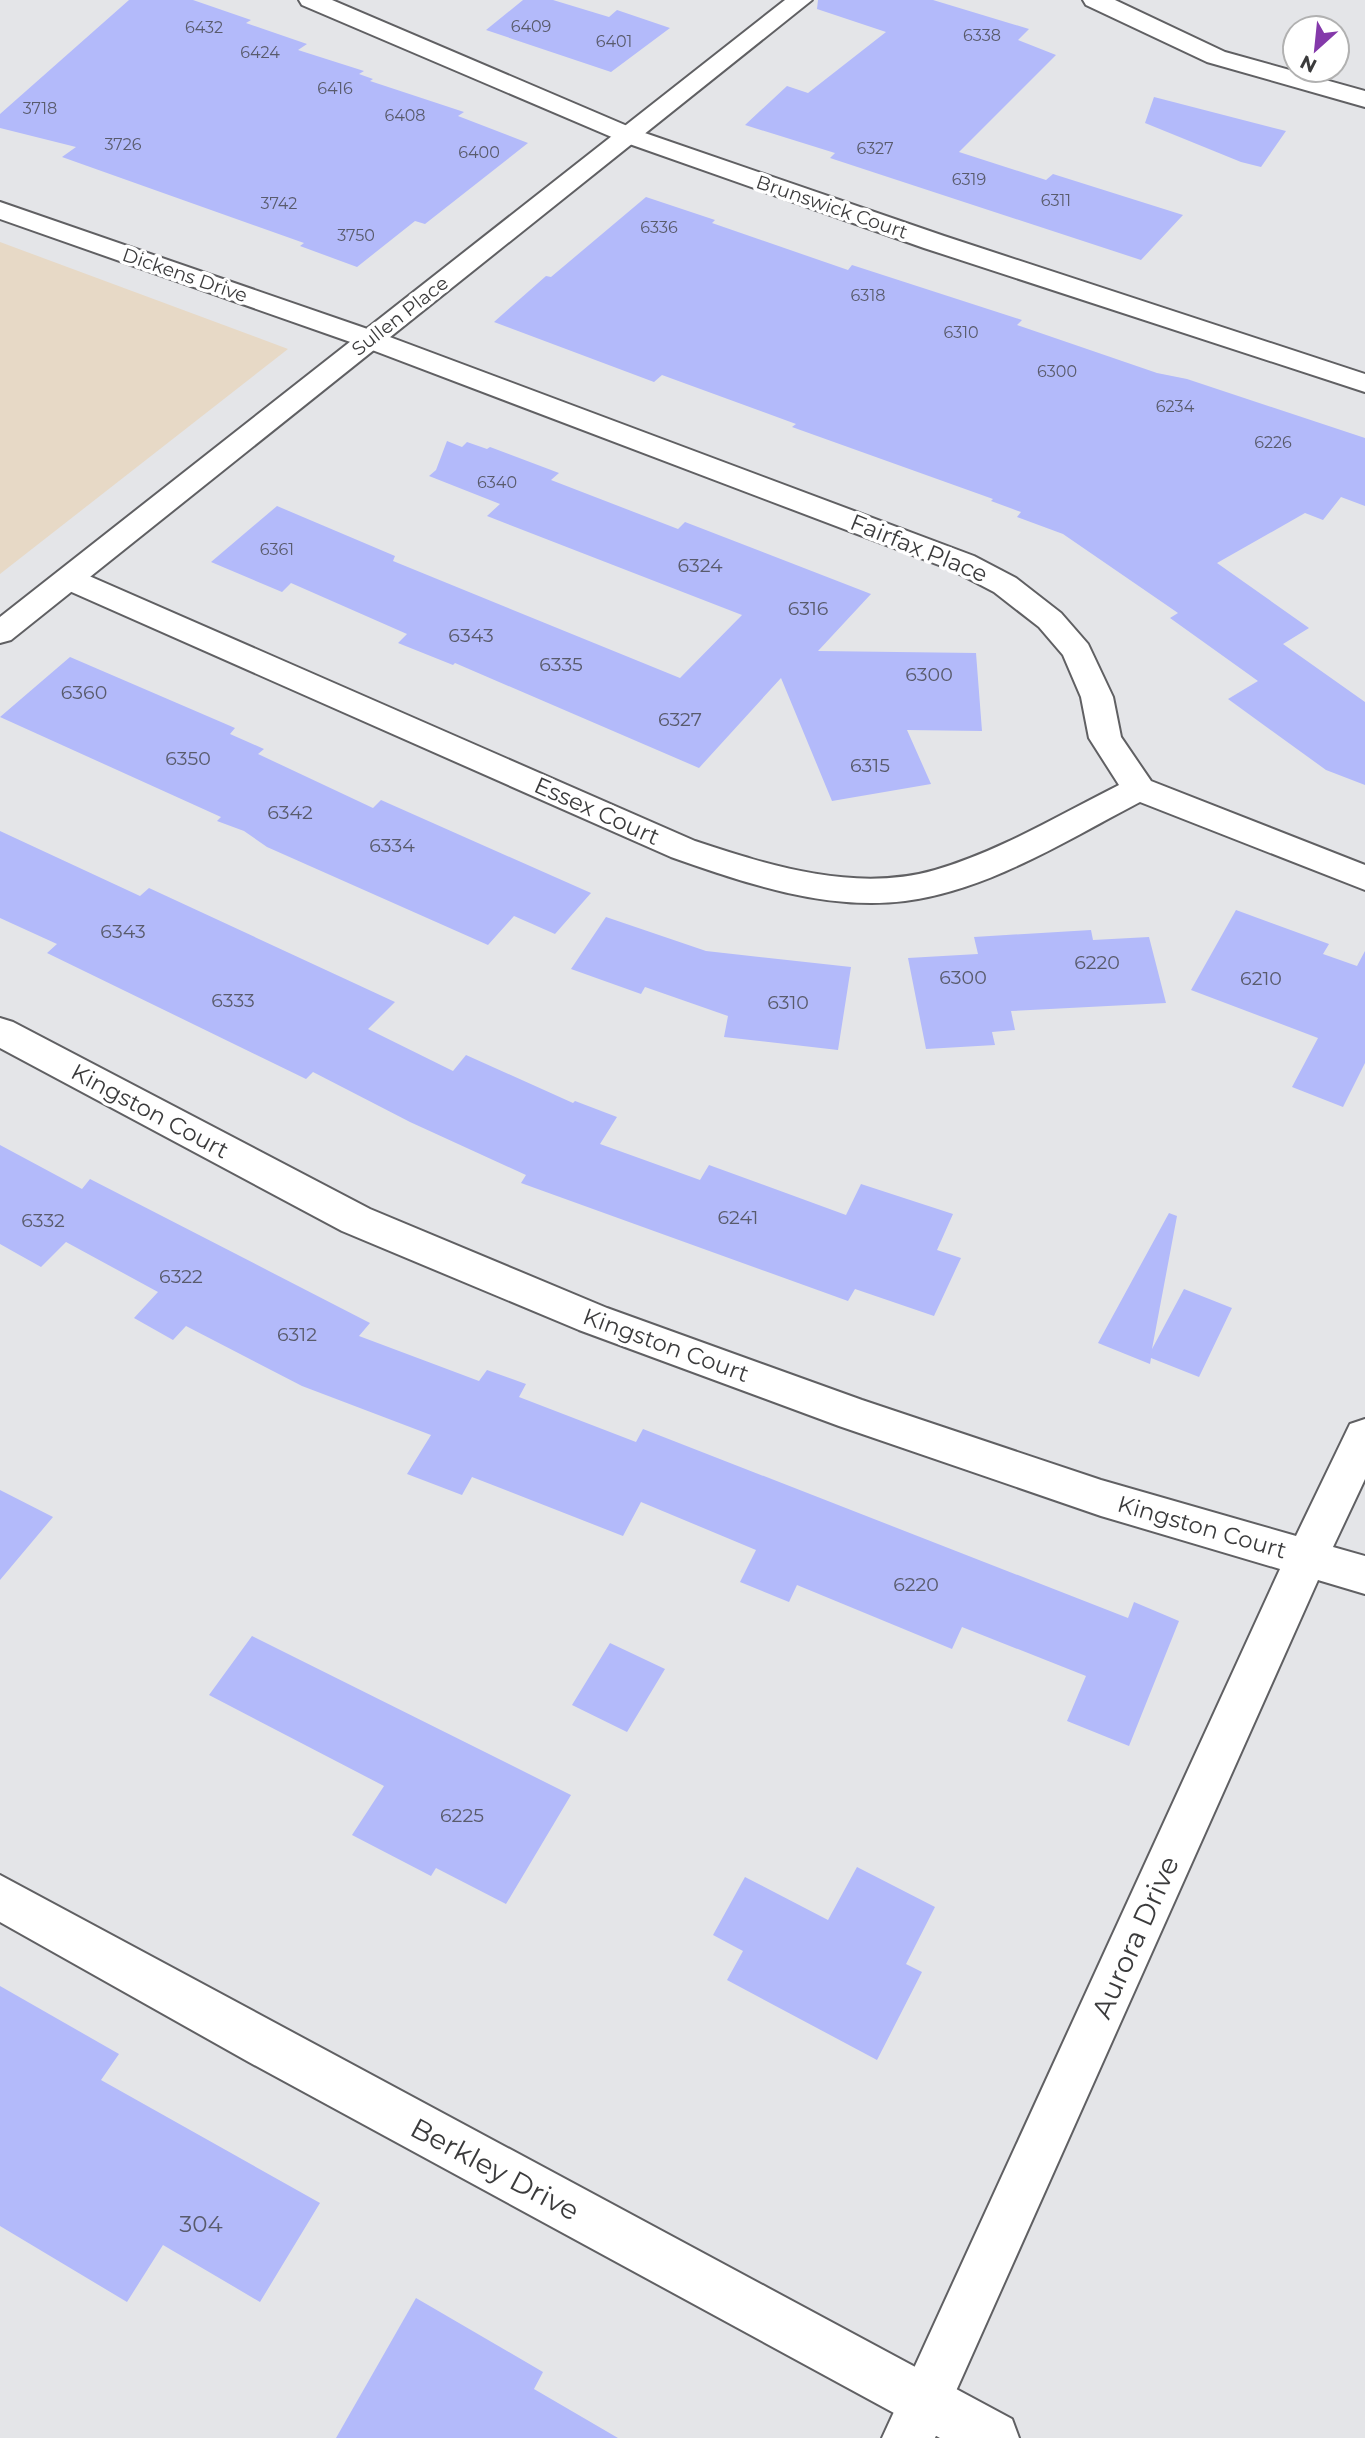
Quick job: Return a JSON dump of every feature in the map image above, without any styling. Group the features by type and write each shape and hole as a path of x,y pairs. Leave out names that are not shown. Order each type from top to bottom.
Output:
{"street":[{"name":"Brunswick Court","path":"310,0 630,136 934,242 1365,383"},
{"name":"Sullen Place","path":"0,633 800,0"},
{"path":"1095,0 1216,57 1365,99"},
{"name":"Dickens Drive","path":"0,210 369,340"},
{"name":"Fairfax Place","path":"369,340 917,545 963,563 1005,585 1050,620 1077,651 1097,697 1105,738 1139,789"},
{"name":"Essex Court","path":"69,579 683,849 739,869 789,882 834,888 891,889 936,882 1033,842 1139,789"},
{"path":"1139,789 1365,878"},
{"name":"Kingston Court","path":"0,1032 356,1220 593,1319 853,1414 1101,1498 1365,1575"},
{"name":"Aurora Drive","path":"917,2420 1307,1558 1365,1436"},
{"name":"Berkley Drive","path":"0,1897 264,2045 917,2420 993,2438"}],"shaded area":[{"path":"0,242 288,349 0,574"}],"building":[{"path":"129,0 193,0 251,20 246,23 307,44 298,50 364,71 359,74 373,79 370,81 464,112 458,116 528,143 425,224 415,221 357,267 300,246 304,243 62,157 76,147 0,128 0,114"},
{"path":"523,0 553,0 609,17 617,10 670,28 611,72 486,30"},
{"path":"818,0 933,0 1029,29 1018,40 1056,55 959,152 1046,180 1053,174 1183,215 1141,260 830,158 835,153 745,125 787,86 808,93 886,32 817,9"},
{"path":"1154,97 1286,131 1261,167 1241,162 1145,123"},
{"path":"646,197 848,270 852,265 1022,320 1017,325 1157,373 1187,379 1365,438 1365,506 1341,497 1323,520 1305,513 1217,563 1309,628 1283,644 1365,702 1365,785 1326,770 1228,699 1258,681 1170,618 1178,613 1063,534 1017,517 1021,512 991,501 993,499 792,427 796,424 662,375 654,382 494,322 546,276 551,277"},
{"path":"447,441 462,447 467,442 487,449 490,447 559,473 551,480 678,529 685,522 871,594 818,651 976,653 982,731 907,730 931,784 832,801 781,678 699,768 455,663 453,665 398,643 407,634 291,583 282,592 211,562 277,506 395,556 393,561 680,678 742,615 487,516 500,504 429,476 436,470"},
{"path":"70,657 235,728 230,734 264,749 258,754 373,808 381,800 591,893 555,934 514,916 488,945 267,847 244,831 217,821 221,817 0,717"},
{"path":"0,831 140,896 149,888 395,1002 368,1029 453,1071 466,1055 573,1103 575,1101 617,1117 600,1144 700,1180 709,1165 846,1215 861,1184 953,1214 937,1250 961,1258 934,1316 855,1289 848,1301 521,1183 526,1175 410,1122 313,1072 306,1079 47,953 57,944 0,918"},
{"path":"1236,910 1329,944 1323,954 1357,966 1365,951 1365,1063 1343,1107 1292,1087 1318,1038 1191,990"},
{"path":"606,917 706,951 851,967 838,1050 724,1037 728,1016 645,987 641,994 571,969"},
{"path":"1091,930 1093,940 1149,937 1166,1003 1011,1011 1015,1030 992,1032 995,1045 926,1049 908,958 978,954 974,937"},
{"path":"0,1145 82,1189 90,1179 370,1323 359,1336 479,1381 487,1370 526,1384 519,1397 636,1442 643,1429 1128,1618 1134,1602 1179,1621 1129,1746 1067,1721 1086,1676 962,1627 952,1649 797,1585 789,1602 740,1582 756,1550 641,1502 623,1536 472,1477 462,1495 407,1474 431,1435 302,1386 186,1326 173,1340 134,1318 158,1292 66,1242 41,1267 0,1244"},
{"path":"1169,1213 1177,1216 1152,1349 1184,1289 1232,1308 1199,1377 1151,1358 1150,1364 1098,1343"},
{"path":"0,1490 53,1517 0,1580"},
{"path":"252,1636 571,1795 506,1904 436,1868 431,1876 352,1835 384,1786 209,1695"},
{"path":"610,1643 665,1669 627,1732 572,1705"},
{"path":"857,1867 935,1907 906,1964 922,1972 877,2060 727,1980 743,1951 713,1935 745,1877 828,1920"},
{"path":"0,1986 119,2054 101,2080 320,2203 260,2302 163,2245 127,2302 0,2226"},
{"path":"416,2298 543,2372 534,2389 618,2438 336,2438"}]}
